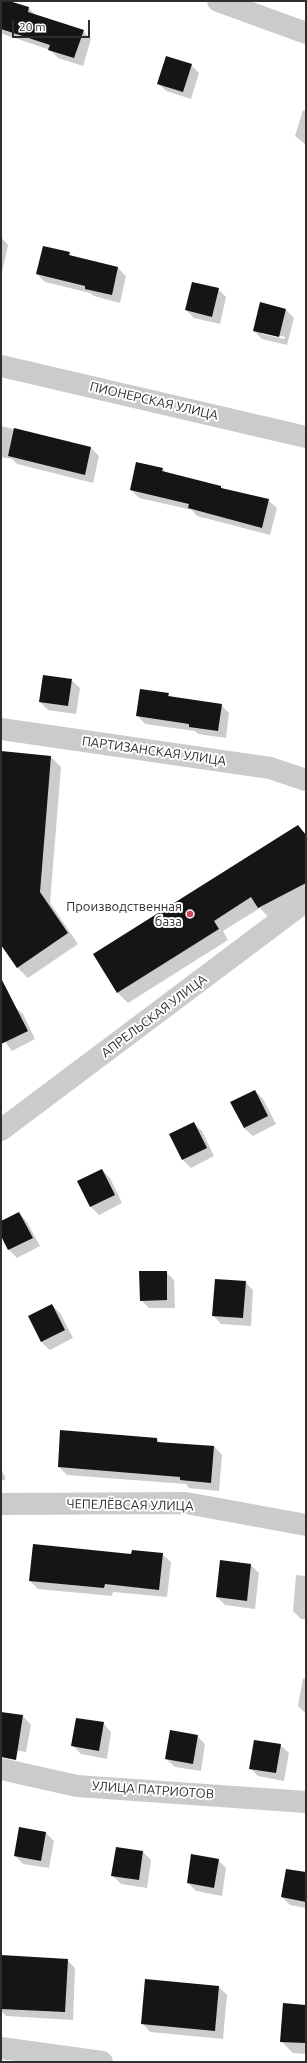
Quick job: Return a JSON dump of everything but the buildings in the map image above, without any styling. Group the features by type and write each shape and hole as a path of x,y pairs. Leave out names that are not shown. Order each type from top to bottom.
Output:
{"street":[{"path":"218,1 306,33"},
{"name":"ПИОНЕРСКАЯ УЛИЦА","path":"1,366 306,437"},
{"name":"ПАРТИЗАНСКАЯ УЛИЦА","path":"1,729 270,768 306,780"},
{"name":"АПРЕЛЬСКАЯ УЛИЦА","path":"1,1130 306,901"},
{"name":"ЧЕПЕЛЁВСАЯ УЛИЦА","path":"1,1504 186,1503 306,1525"},
{"name":"УЛИЦА ПАТРИОТОВ","path":"1,1769 77,1786 306,1802"},
{"path":"1,2048 102,2062"}],"place":[{"name":"Производственная база","path":"190,914"}]}
